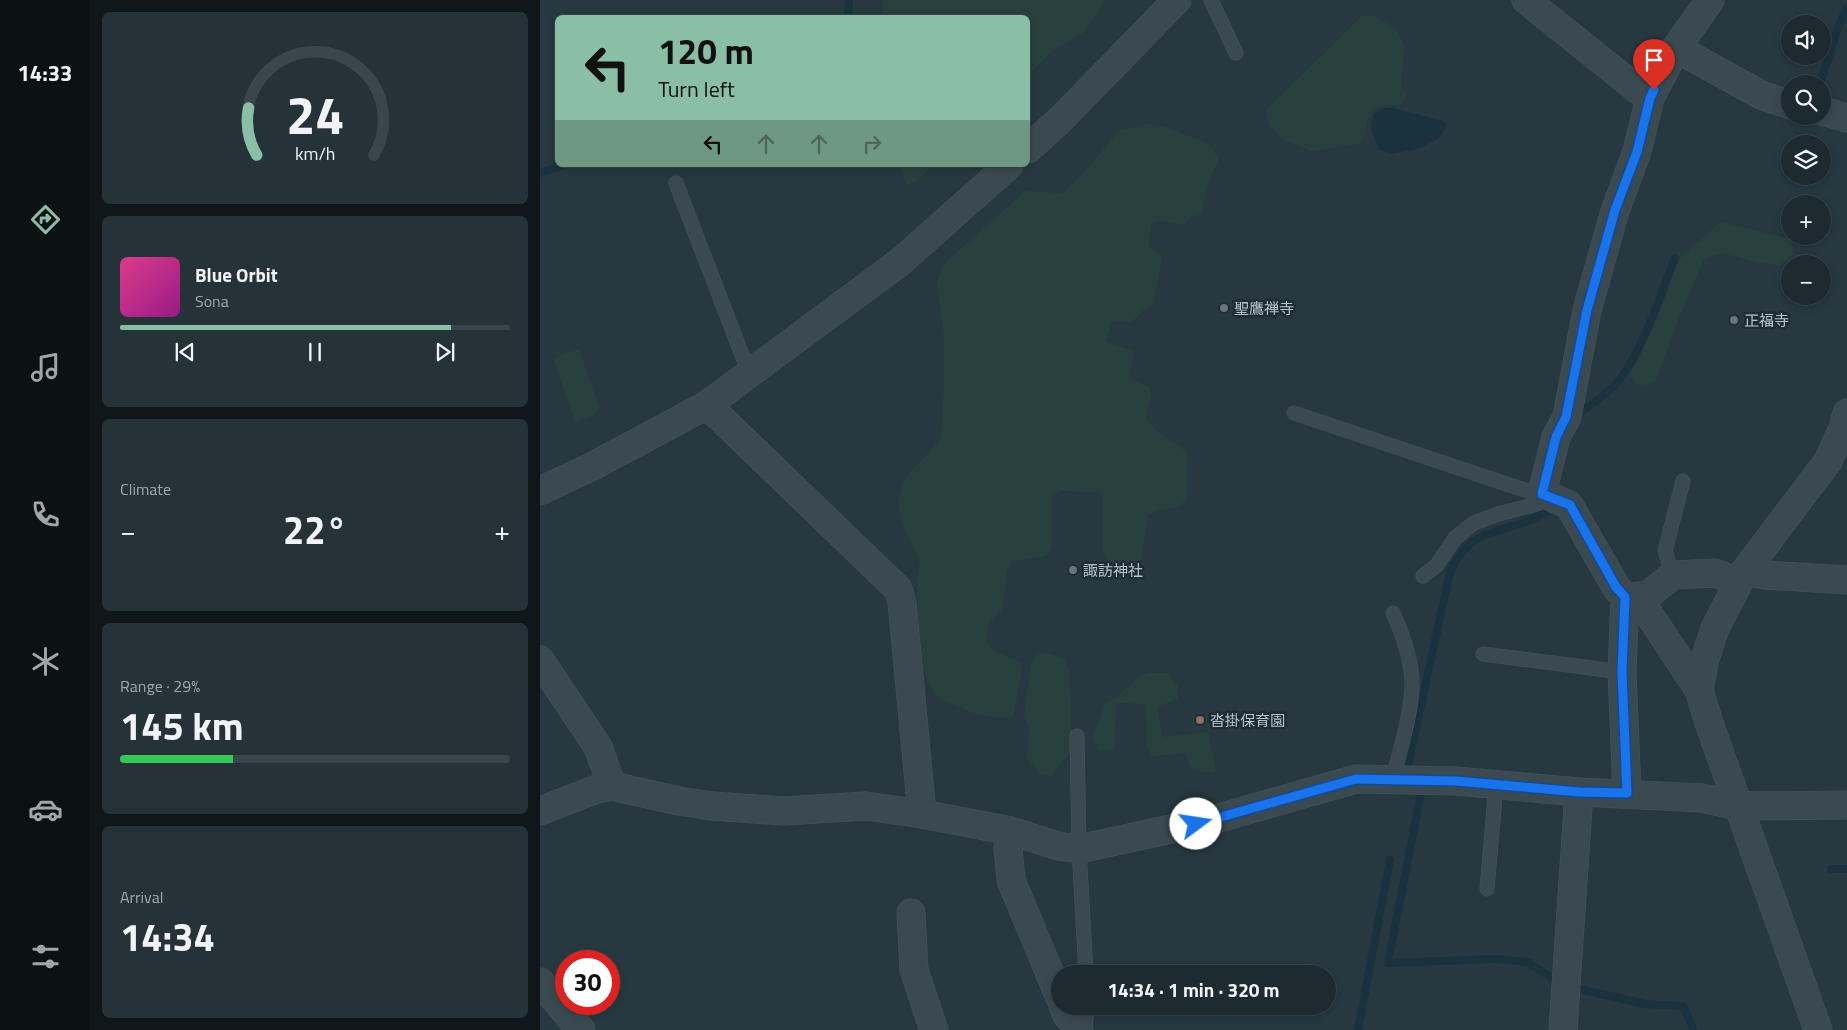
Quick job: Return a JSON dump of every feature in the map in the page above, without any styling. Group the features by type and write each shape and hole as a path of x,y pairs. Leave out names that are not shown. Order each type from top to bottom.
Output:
{"street":[{"path":"1030,147 1062,118 1177,0"},
{"path":"1526,0 1650,98"},
{"path":"1710,0 1676,48 1650,98 1637,152 1615,210 1587,310 1566,417 1556,437 1542,494 1570,505 1616,587 1631,597 1699,690 1738,806 1818,1030"},
{"path":"1676,48 1761,95 1781,102"},
{"path":"1831,114 1847,118"},
{"path":"540,492 592,467 707,405 900,262 1007,167"},
{"path":"707,405 898,589 902,602 922,814"},
{"path":"1699,690 1714,628 1742,577 1828,461 1843,428 1847,413"},
{"path":"1631,597 1647,596 1673,575 1715,573 1742,577 1765,575 1847,580"},
{"path":"1627,793 1622,672 1631,597"},
{"path":"540,660 598,747 612,786"},
{"path":"540,810 597,789 612,786 679,801 712,806 784,811 866,806 922,814 1011,831 1058,846 1079,849 1212,820 1356,779 1456,781 1579,792 1702,798 1738,806 1847,805"},
{"path":"1562,1030 1579,792"},
{"path":"1011,831 1008,848 1011,880 1051,976"},
{"path":"911,914 914,970 934,1030"},
{"path":"540,982 581,1030"},
{"path":"1068,1015 1079,1030"}],"lane":[{"path":"1211,0 1236,53"},
{"path":"676,183 749,373"},
{"path":"1294,413 1531,492 1542,494 1537,504 1498,514 1474,523 1455,538 1437,565 1423,576"},
{"path":"1673,575 1665,551 1683,481"},
{"path":"1393,613 1409,657 1412,684 1411,701 1393,780"},
{"path":"1483,654 1622,672"},
{"path":"1077,736 1079,849 1085,965"},
{"path":"1487,888 1496,785"},
{"path":"1085,1030 1086,1015"}],"green space":[{"path":"883,0 1105,0 1083,33 1053,50 1030,73 1030,15 882,15"},
{"path":"1362,16 1375,16 1395,28 1405,47 1401,84 1407,95 1401,105 1383,106 1371,112 1362,143 1312,151 1285,141 1269,126 1266,110"},
{"path":"1146,124 1164,127 1208,143 1219,159 1210,179 1201,214 1189,219 1184,225 1158,220 1151,225 1148,247 1162,256 1153,306 1143,310 1138,317 1130,322 1112,322 1106,341 1111,345 1132,350 1134,354 1130,374 1132,380 1149,387 1152,394 1145,419 1161,434 1187,452 1187,497 1180,507 1157,511 1148,515 1142,558 1137,567 1110,565 1103,550 1103,496 1098,492 1059,491 1052,497 1052,549 1046,556 1012,561 1007,571 1003,608 989,623 986,642 994,651 1020,662 1022,668 1014,715 1002,718 976,714 941,700 933,690 920,664 917,582 920,560 906,534 898,502 905,478 941,439 944,338 937,281 943,265 1025,191 1062,193 1079,178 1119,131"},
{"path":"900,167 931,167 917,181 907,185"},
{"path":"1722,222 1781,237 1781,245 1792,245 1792,255 1781,255 1781,265 1759,263 1722,253 1703,261 1656,380 1646,387 1638,385 1630,375 1661,308 1679,259"},
{"path":"579,349 599,407 594,415 575,422 553,358"},
{"path":"1046,652 1063,658 1069,669 1072,751 1051,776 1041,775 1027,758 1029,729 1024,716 1031,664 1037,655"},
{"path":"1150,673 1167,673 1178,686 1178,698 1158,708 1162,735 1165,737 1208,732 1216,769 1214,773 1193,770 1189,765 1187,755 1184,754 1152,756 1147,746 1146,706 1144,704 1118,703 1116,705 1115,745 1110,750 1098,750 1092,738 1105,702 1113,700 1140,676"}],"water":[{"path":"1384,108 1393,108 1444,121 1447,126 1439,138 1421,148 1392,154 1380,150 1372,132 1374,114"}],"waterway":[{"path":"848,15 849,0"},
{"path":"1823,75 1838,27 1847,8"},
{"path":"540,173 558,167"},
{"path":"1576,416 1611,389 1630,365 1645,335 1675,258"},
{"path":"1408,765 1450,572 1460,555 1482,536 1535,518 1549,509"},
{"path":"1421,793 1388,963 1496,959 1528,962 1553,979"},
{"path":"1358,1030 1390,860"},
{"path":"1831,869 1847,869"},
{"path":"1575,988 1645,1004 1683,1006 1694,1030"}],"place":[{"name":"聖鷹禅寺","path":"1224,308"},
{"name":"正福寺","path":"1734,320"},
{"name":"諏訪神社","path":"1073,570"},
{"name":"沓掛保育園","path":"1200,720"}],"route":[{"path":"1196,824 1356,779 1456,781 1579,792 1627,793 1622,672 1625,597 1616,587 1570,505 1542,494 1556,437 1566,417 1587,310 1615,210 1637,152 1650,98 1654,90"}]}
